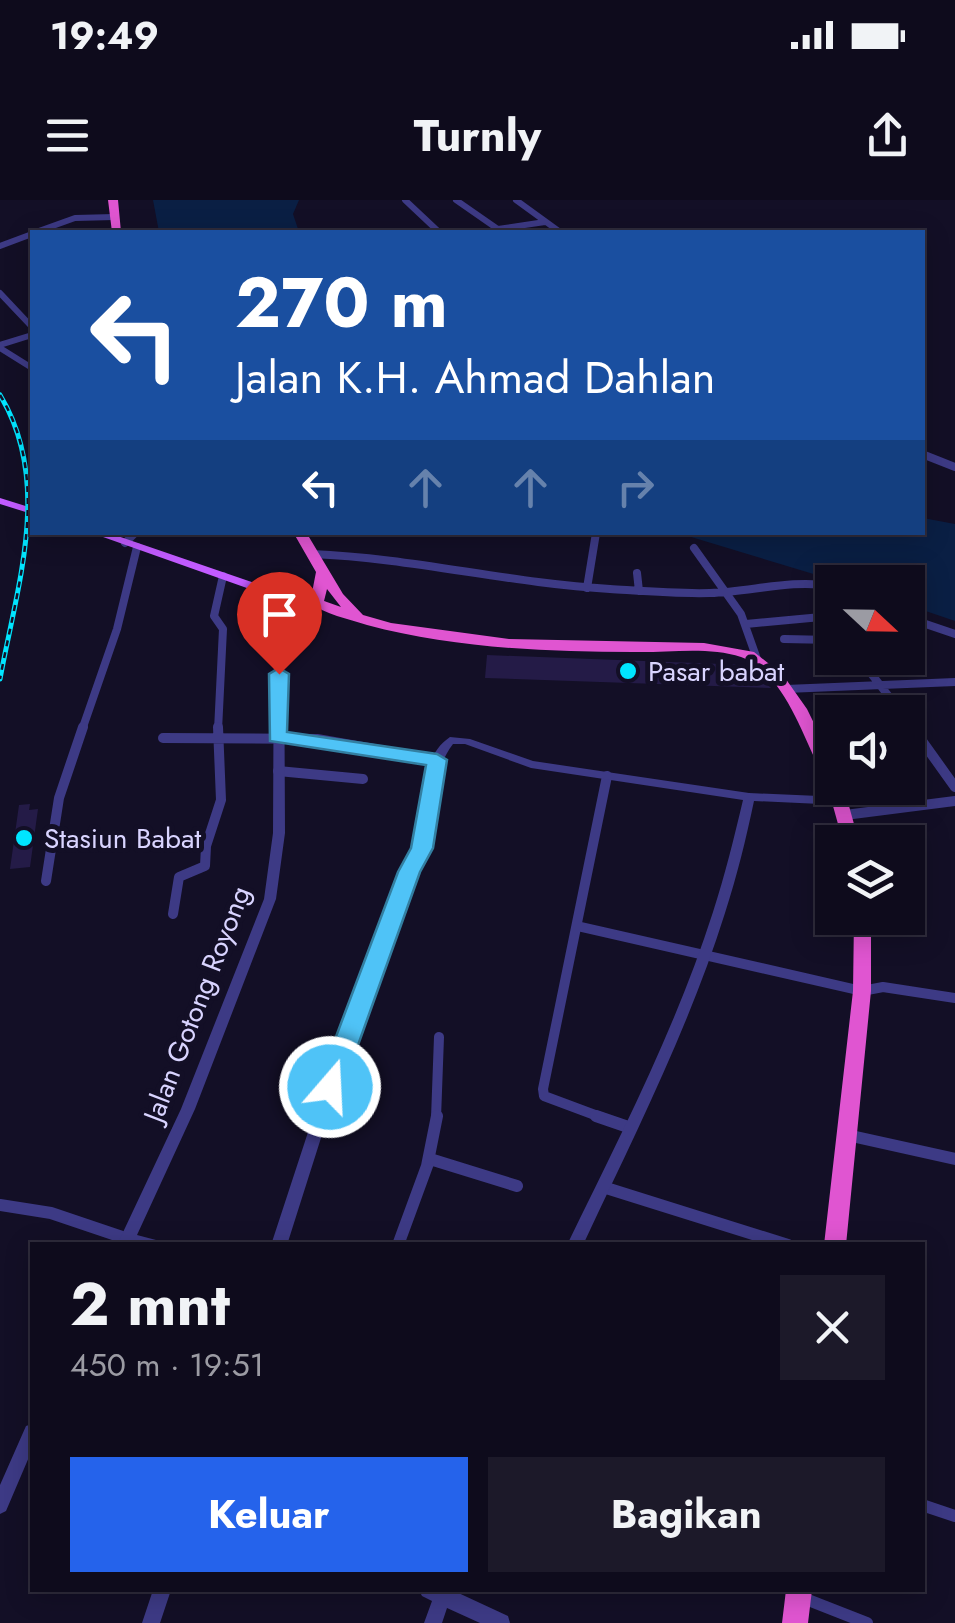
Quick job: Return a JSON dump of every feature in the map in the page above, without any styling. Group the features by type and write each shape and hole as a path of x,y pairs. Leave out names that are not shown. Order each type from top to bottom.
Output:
{"highway":[{"path":"113,200 117,230"},
{"path":"301,535 338,596 362,619"},
{"path":"320,600 323,572"},
{"path":"320,600 336,604 338,596"},
{"path":"320,600 362,619 492,641 726,650 757,659 771,667 786,689 815,745"},
{"path":"836,1242 862,991 862,935"},
{"path":"794,1623 798,1593"}],"main road":[{"path":"1,502 30,510"},
{"path":"103,535 273,592 320,600"}],"street":[{"path":"405,200 438,230"},
{"path":"456,200 496,230"},
{"path":"516,200 557,230"},
{"path":"42,230 76,218 114,217"},
{"path":"502,230 546,222"},
{"path":"0,246 30,235"},
{"path":"0,293 30,325"},
{"path":"0,346 30,335"},
{"path":"21,339 30,346"},
{"path":"0,346 30,367"},
{"path":"925,455 955,468"},
{"path":"46,881 59,798 117,629 135,535"},
{"path":"588,588 596,535"},
{"path":"694,548 746,624 757,659"},
{"path":"312,554 390,557 447,572 639,591 815,583"},
{"path":"637,572 639,591"},
{"path":"173,914 178,877 203,869 208,859 206,846 221,800 218,738 223,627 214,616 223,576"},
{"name":"Jalan Gotong Royong","path":"127,1242 188,1110 266,915 279,832 279,615 273,592"},
{"path":"746,624 815,618"},
{"path":"925,624 955,634"},
{"path":"784,639 815,640"},
{"path":"874,675 889,695"},
{"path":"786,689 955,682"},
{"path":"164,738 277,736 437,760"},
{"path":"279,1242 340,1056 409,872 422,848 437,760 443,747 456,739 532,764 750,796 815,800"},
{"path":"925,746 955,787"},
{"path":"278,771 364,779"},
{"path":"607,776 544,1096 631,1128"},
{"path":"576,1242 684,1012 742,833 750,796"},
{"path":"925,800 955,800"},
{"path":"578,926 862,991 883,987 955,998"},
{"path":"399,1242 430,1160 441,1107 439,1037"},
{"path":"847,1135 955,1158"},
{"path":"430,1160 517,1186"},
{"path":"603,1187 778,1242"},
{"path":"0,1205 51,1213 127,1242"},
{"path":"0,1506 30,1437"},
{"path":"925,1506 955,1516"},
{"path":"151,1623 161,1592"},
{"path":"433,1623 439,1592 501,1623"},
{"path":"798,1593 867,1623"}],"water":[{"path":"153,200 299,200 293,214 298,230 159,230"},
{"path":"925,518 955,524 955,621 925,611 925,565 815,565 815,574 685,535 925,535"}],"building":[{"name":"Pasar babat","path":"487,655 747,665 771,688 485,678"},
{"name":"Stasiun Babat","path":"30,804 29,810 38,809 30,867 10,869 19,805"}],"railway":[{"path":"0,395 16,428 25,463 28,499 21,571 0,679"}],"place":[{"name":"Pasar babat","path":"628,671"},
{"name":"Stasiun Babat","path":"24,838"}],"route":[{"path":"279,674 277,736 437,760 432,772 426,836 409,872 330,1087"}]}
